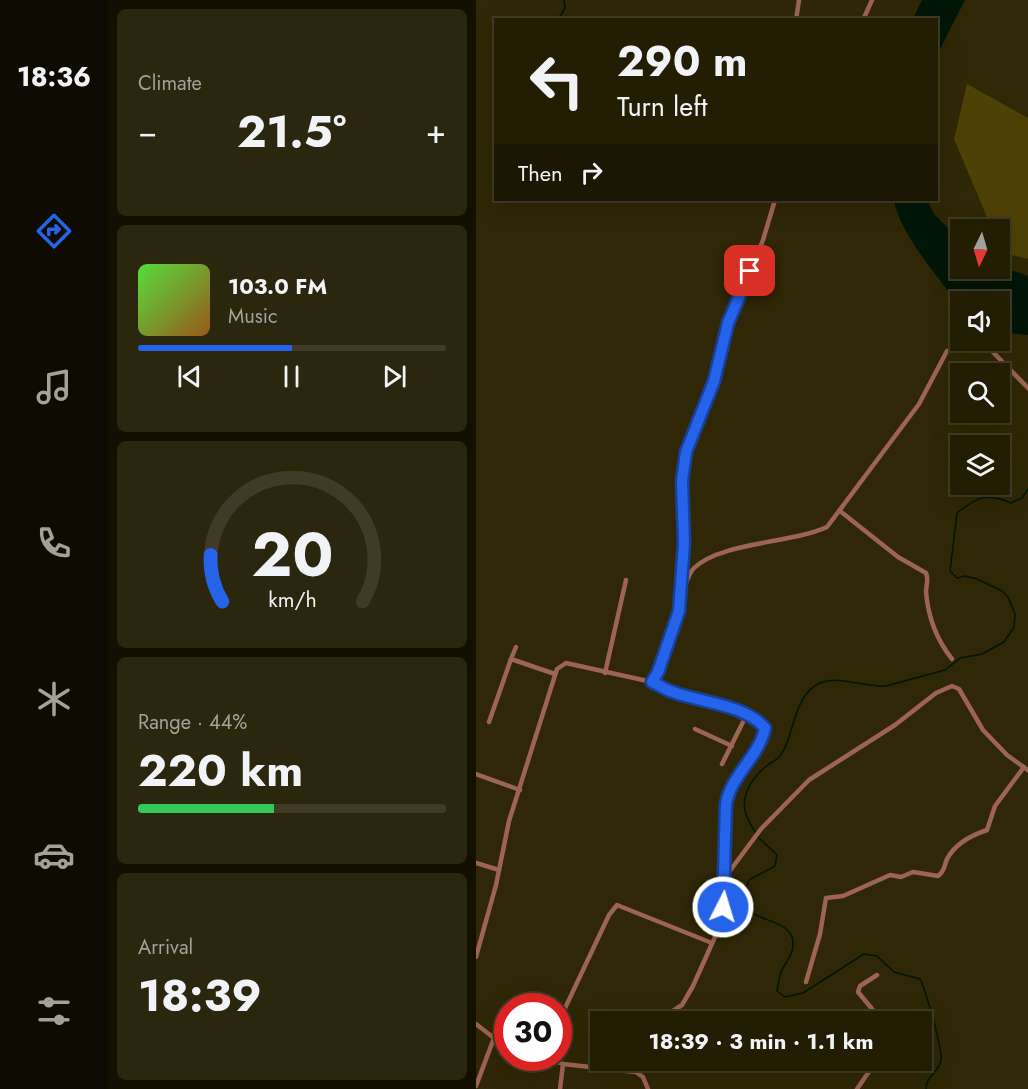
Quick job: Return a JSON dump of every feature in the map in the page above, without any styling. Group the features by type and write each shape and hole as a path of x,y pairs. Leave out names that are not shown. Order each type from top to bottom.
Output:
{"street":[{"path":"796,18 799,0"},
{"path":"864,18 872,0"},
{"path":"652,682 658,672 679,611 684,543 682,481 686,452 714,381 728,323 763,240 775,201"},
{"path":"681,597 692,569 701,562 718,554 814,533 827,527 919,404 947,351 965,344 986,345 1028,389"},
{"path":"840,511 898,557 926,573 928,578 926,591 934,630 952,659"},
{"path":"605,673 626,580"},
{"path":"489,722 516,647"},
{"path":"511,659 555,674"},
{"path":"476,957 499,870 507,829 555,674 566,663 652,682 672,692 726,707 759,721 765,728 760,743 728,792 725,842 726,876 719,928 682,1005 673,1011"},
{"path":"726,876 761,829 809,780 895,725 936,693 952,686 959,689 983,730 1007,755 1026,769 995,806 987,830 973,835 961,844 952,853 944,871 938,876 913,872 901,877 890,875 843,896 826,898 822,926 806,982"},
{"path":"722,764 746,716"},
{"path":"695,729 732,746"},
{"path":"476,774 520,790"},
{"path":"476,863 499,870"},
{"path":"572,993 609,915 617,904 712,943"},
{"path":"874,1011 858,992 860,986 877,975"},
{"path":"476,1024 494,1038 476,1086"},
{"path":"572,1065 636,1072 643,1077 648,1089"},
{"path":"560,1089 562,1071"},
{"path":"857,1089 869,1071"}],"shaded area":[{"path":"922,0 965,0 938,53 938,18 913,18"},
{"path":"967,84 1028,118 1028,259 1010,255 1010,219 988,219 954,139"},
{"path":"894,201 928,201 934,214 950,230 950,279 1010,279 1010,270 1028,276 1028,335 1010,333 1010,291 950,291 950,294 904,227"}],"waterway":[{"path":"559,18 565,8 564,0"},
{"path":"755,832 745,812 746,793 757,775 781,755 799,706 810,690 818,684 834,680 886,686 945,670 960,658 982,654 1004,642 1014,627 1015,614 1008,597 1002,591 977,579 965,576 957,578 950,571 957,513 970,503 982,498 995,498 1011,503 1022,498 1029,488"},
{"path":"757,836 777,855 775,866 749,880 741,901 752,913 778,924 791,934 792,951 781,972 777,991 785,997 803,993 864,954 877,956 894,972 920,979 934,1020 941,1055 941,1061 928,1081 926,1089"}],"route":[{"path":"723,907 728,792 760,743 765,728 759,721 726,707 672,692 652,682 658,672 679,611 684,543 682,481 686,452 714,381 728,323 750,271"}]}
